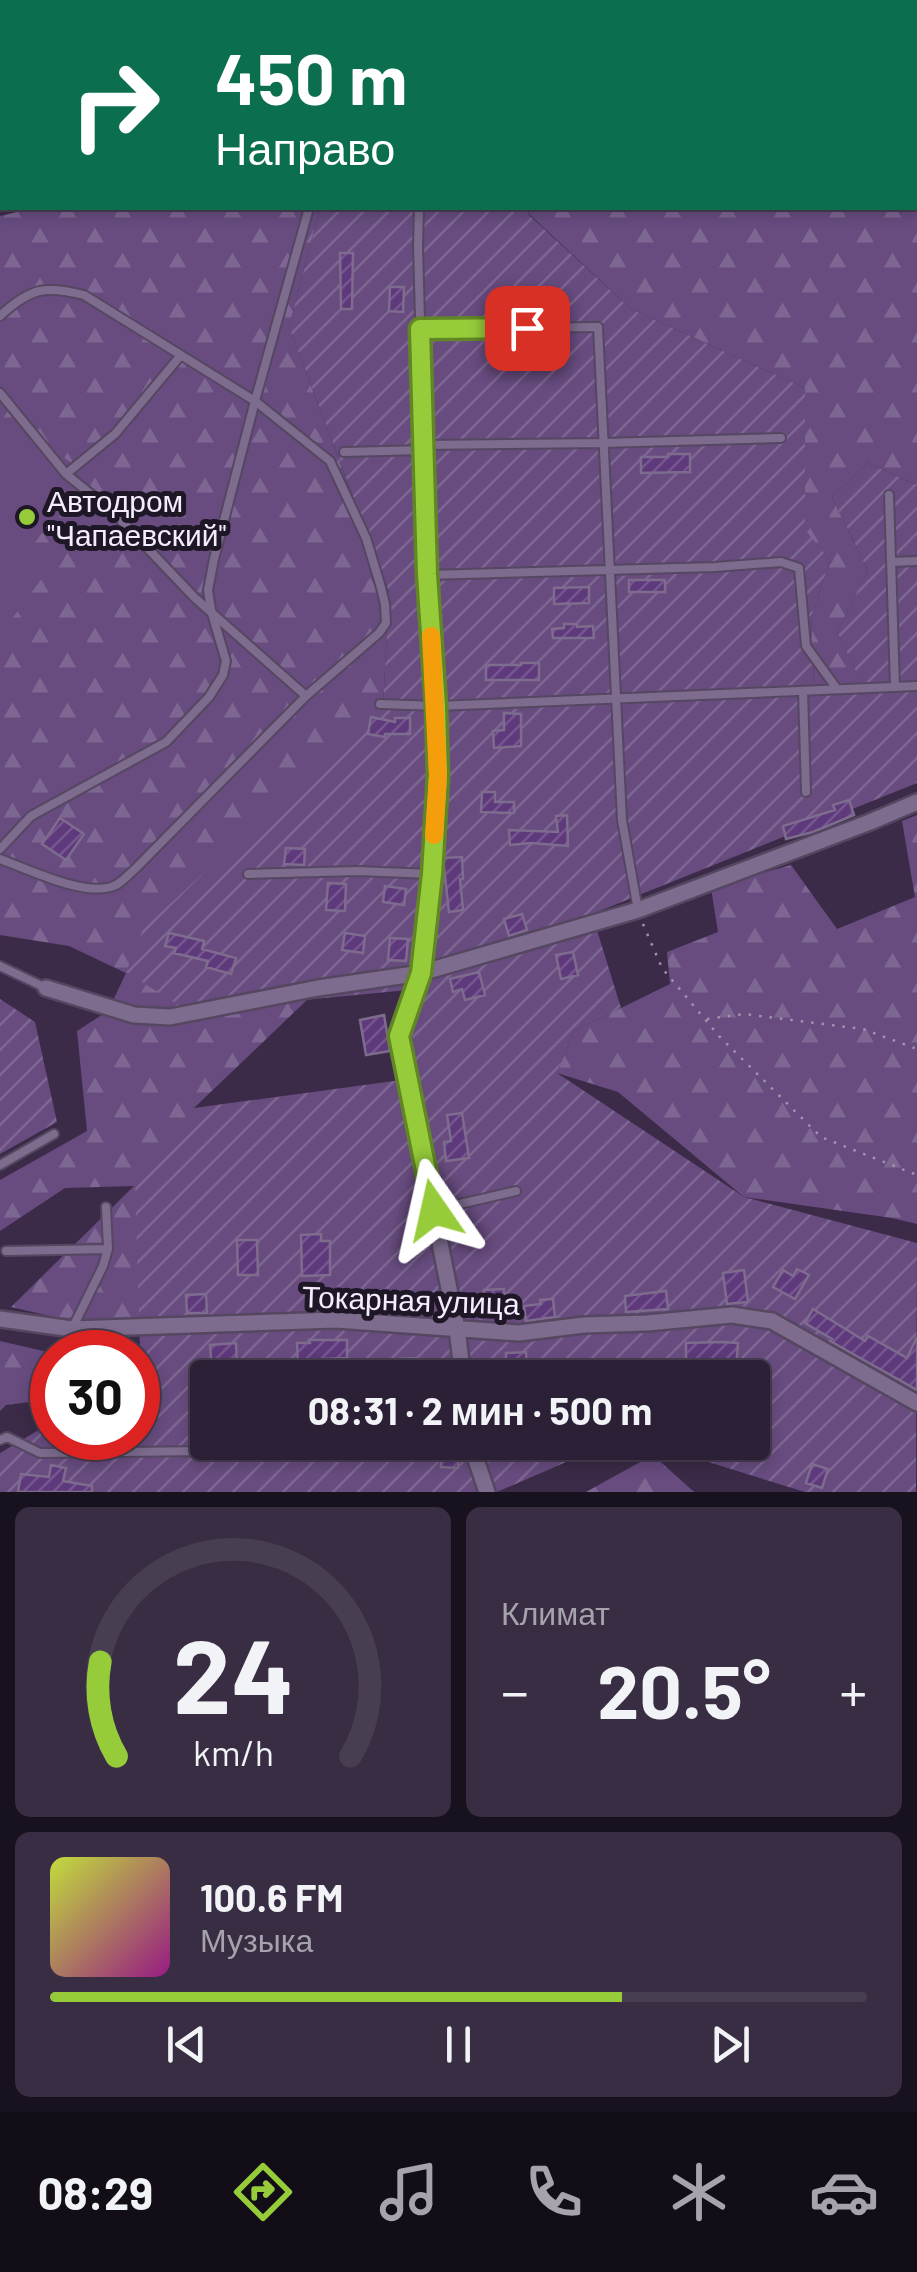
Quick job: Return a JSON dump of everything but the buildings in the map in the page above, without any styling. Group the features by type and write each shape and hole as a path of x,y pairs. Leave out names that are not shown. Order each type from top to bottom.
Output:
{"street":[{"path":"46,988 134,1015 170,1018 318,988 421,973 638,910 917,802"},
{"path":"421,973 399,1036 460,1360"},
{"name":"Токарная улица","path":"0,1318 72,1330 336,1320 519,1333 732,1315 772,1322 917,1403"},
{"path":"476,1460 487,1492"}],"lane":[{"path":"0,849 31,816 166,742 209,697 223,675 226,661 208,590 308,210"},
{"path":"419,210 427,574 438,776 421,973"},
{"path":"0,316 30,293 59,288 84,295 255,401 330,461 366,538 385,604 386,623 306,696 116,884 99,890 82,888 0,860"},
{"path":"420,329 598,327 622,820 638,910"},
{"path":"66,474 115,434 181,355"},
{"path":"0,393 66,474 113,512 195,598 306,696"},
{"path":"344,452 781,438"},
{"path":"889,495 895,687"},
{"path":"891,562 917,561"},
{"path":"427,574 782,562 799,568 806,646 838,689"},
{"path":"380,704 436,706 917,686"},
{"path":"803,691 806,792"},
{"path":"248,874 432,874"},
{"path":"0,966 46,988"},
{"path":"0,1165 54,1134"},
{"path":"434,1210 516,1191"},
{"path":"72,1330 108,1249 106,1206"},
{"path":"6,1252 108,1249"},
{"path":"0,1440 7,1437 40,1453 190,1451"}],"path":[{"path":"638,910 662,968 705,1020 821,1137 917,1174"},
{"path":"705,1020 744,1014 863,1028 917,1049"}],"green space":[{"path":"26,210 319,210 289,327 389,593 383,707 188,1011 308,999 194,1108 140,1324 76,1322 11,1307 134,1186 65,1188 0,1231 0,1180 87,1131 77,1031 108,1011 126,973 69,946 0,935 0,216"},
{"path":"319,210 528,210 631,309 805,388 805,530 830,560 811,618 814,687 863,686 837,632 868,571 832,497 868,463 917,485 917,783 592,914 621,1008 574,1031 557,1073 744,1197 917,1243 916,1492 805,1492 702,1460 770,1460 770,1360 190,1360 190,1460 571,1460 497,1492 0,1492 0,1453 30,1435 30,1460 160,1460 160,1330 139,1330 135,1186 194,1108 416,1078 408,990 188,1011 126,972 143,929 383,707 389,592 289,327"},
{"path":"528,210 917,210 917,485 868,463 832,497 868,571 837,632 864,687 814,687 811,618 830,560 805,531 805,388 631,309"},
{"name":"Автодром \"Чапаевский\"","path":"11,417 86,474 22,560 43,577 0,635 0,431"},
{"path":"917,815 917,1224 744,1197 618,1092 557,1073 574,1031 670,984 667,952 718,932 711,888 791,865 837,929 915,897 902,821"},
{"path":"0,999 35,1022 57,1122 0,1154"},
{"path":"0,1341 30,1348 30,1402 6,1405 0,1411"},
{"path":"644,1460 659,1460 694,1492 586,1492"}],"slow traffic":[{"path":"431,636 438,776 434,835"}],"place":[{"name":"Автодром \"Чапаевский\"","path":"27,517"}],"route":[{"path":"434,1210 399,1036 421,973 438,776 420,329 527,328"}]}
